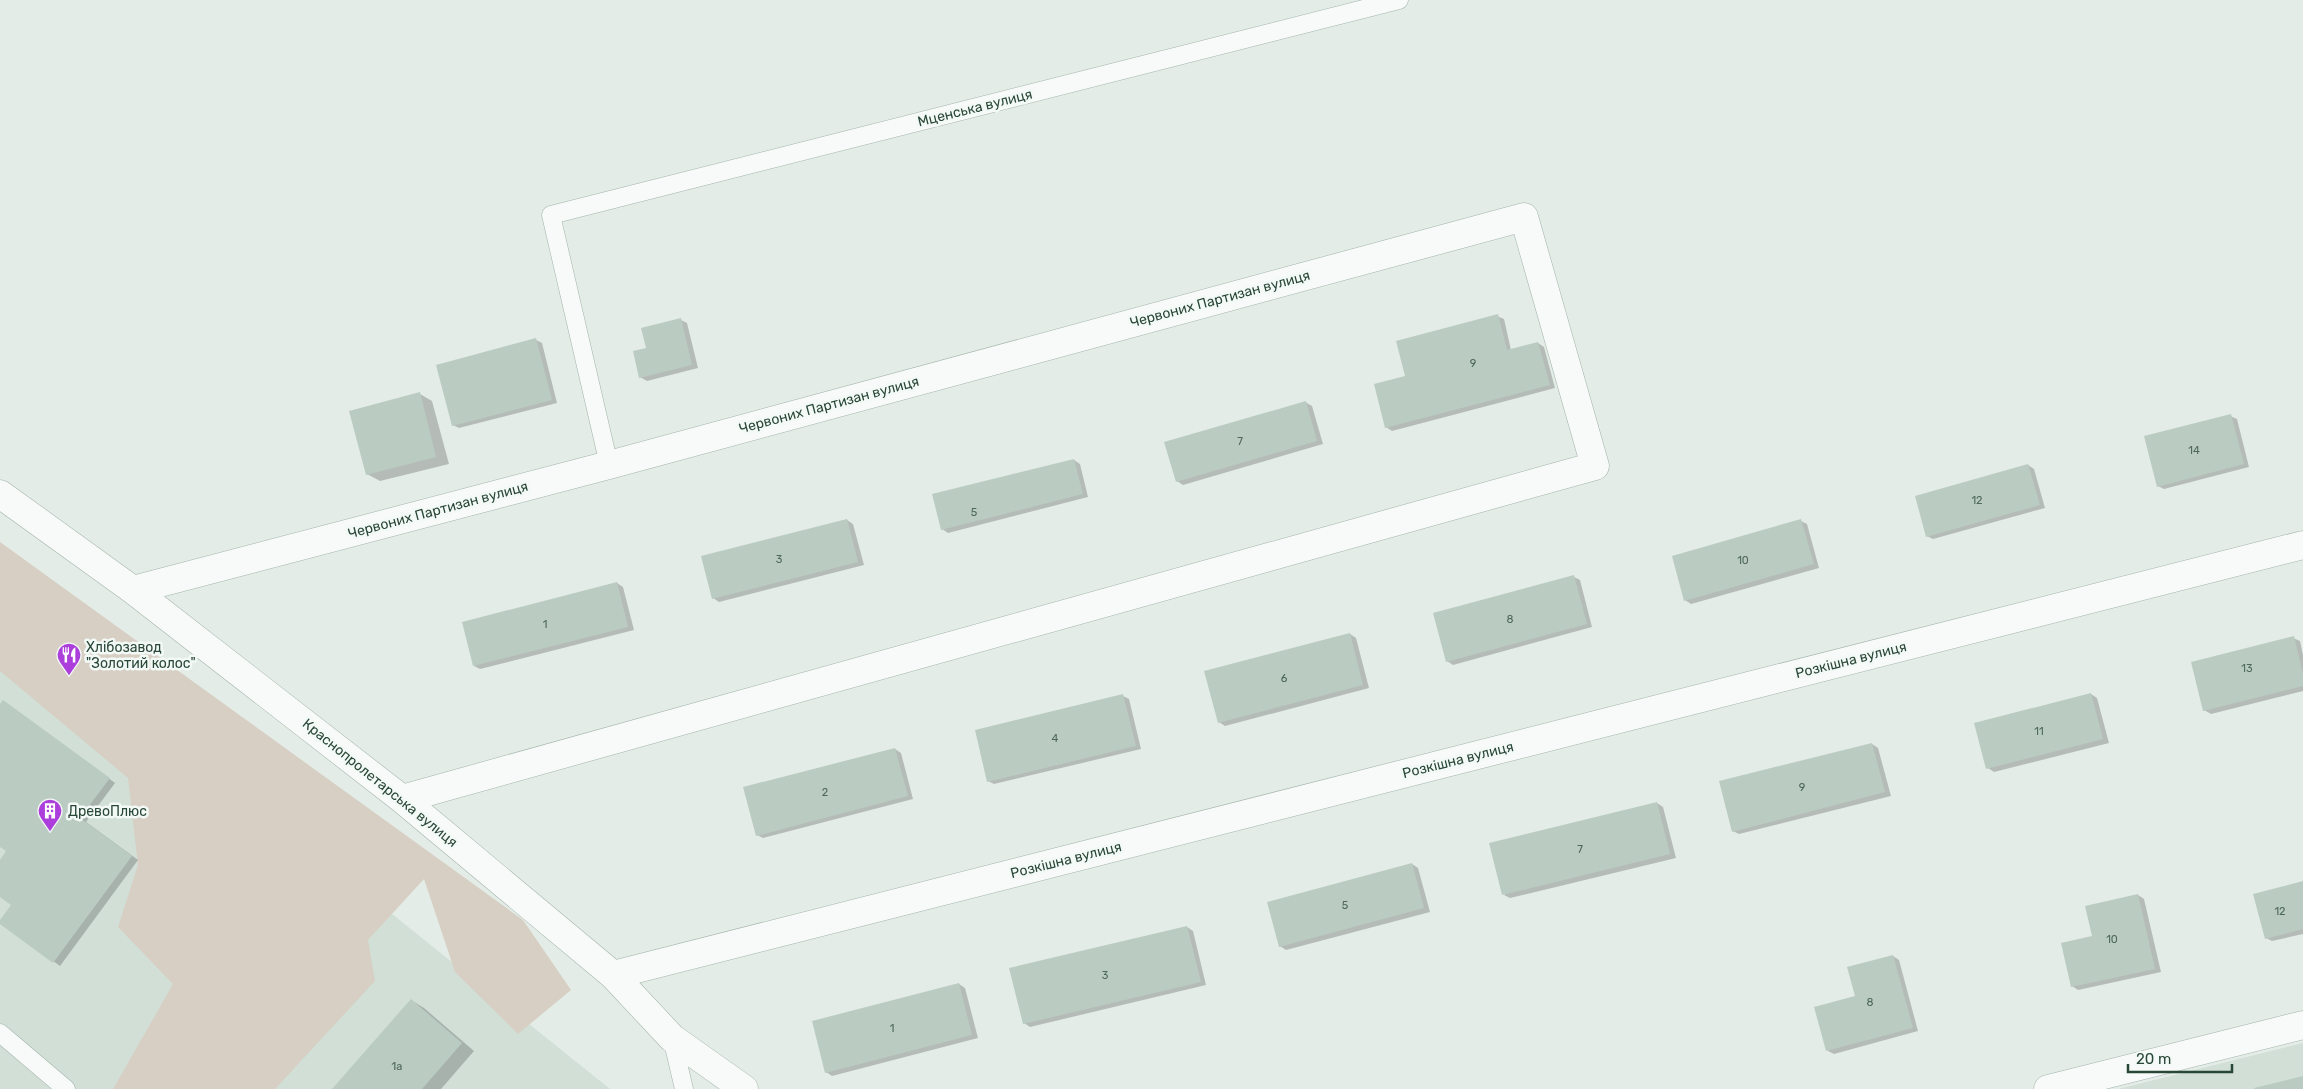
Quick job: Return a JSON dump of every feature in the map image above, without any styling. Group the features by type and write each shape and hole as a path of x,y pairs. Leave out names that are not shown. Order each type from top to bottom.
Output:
{"street":[{"name":"Червоних Партизан вулиця","path":"133,590 609,465 1524,217 1595,466 402,799"},
{"name":"Краснопролетарська вулиця","path":"0,494 133,590 402,799 613,975 672,1038 744,1089"},
{"name":"Розкішна вулиця","path":"613,975 2303,545"},
{"path":"2048,1089 2303,1025"}],"lane":[{"name":"Мценська вулиця","path":"609,465 551,215 1399,0"},
{"path":"0,1033 66,1089"},
{"path":"672,1038 684,1089"}],"shaded area":[{"path":"0,542 523,920 571,990 518,1034 455,972 424,879 368,940 375,981 275,1089 113,1089 173,984 118,927 138,865 128,778 0,671"},
{"path":"0,599 610,1089 0,1089"},
{"path":"2303,1043 2303,1089 2118,1089"}],"building":[{"path":"1498,314 1507,350 1538,342 1550,385 1385,428 1374,384 1405,376 1396,341"},
{"path":"681,318 692,365 639,378 633,351 646,348 641,328"},
{"path":"536,338 552,400 452,426 436,365"},
{"path":"420,392 436,457 366,475 349,411"},
{"path":"1306,401 1317,441 1176,482 1164,442"},
{"path":"2231,414 2244,464 2157,487 2144,436"},
{"path":"1074,459 1083,494 941,530 932,494"},
{"path":"2028,464 2040,505 1926,537 1915,496"},
{"path":"847,519 858,562 712,599 701,556"},
{"path":"1801,519 1814,564 1684,601 1672,556"},
{"path":"1574,575 1587,624 1446,662 1433,613"},
{"path":"617,582 628,627 473,666 462,622"},
{"path":"1350,633 1363,685 1218,723 1204,671"},
{"path":"2294,636 2303,674 2303,686 2203,711 2191,662"},
{"path":"2091,693 2103,739 1986,769 1974,723"},
{"path":"1123,694 1136,746 987,782 975,730"},
{"name":"ДревоПлюс","path":"3,700 110,778 80,818 132,856 53,963 0,924 0,920 11,905 0,897 0,860 6,851 0,847 0,704"},
{"path":"1872,743 1885,792 1732,832 1719,781"},
{"path":"895,748 908,796 756,836 743,787"},
{"path":"1657,802 1670,854 1502,895 1489,843"},
{"path":"1412,863 1424,908 1279,947 1267,902"},
{"path":"2303,881 2303,929 2265,939 2253,894"},
{"path":"2138,894 2155,969 2071,987 2061,943 2092,936 2085,906"},
{"path":"1187,926 1201,982 1023,1024 1009,968"},
{"path":"1893,955 1913,1028 1826,1051 1814,1007 1855,996 1847,967"},
{"path":"959,983 972,1035 825,1073 812,1021"},
{"path":"411,999 462,1043 422,1089 332,1089"},
{"path":"2303,1076 2303,1089 2254,1089 2254,1088"}],"place":[{"name":"Хлібозавод \"Золотий колос\"","path":"69,676"},
{"name":"ДревоПлюс","path":"50,832"}]}
